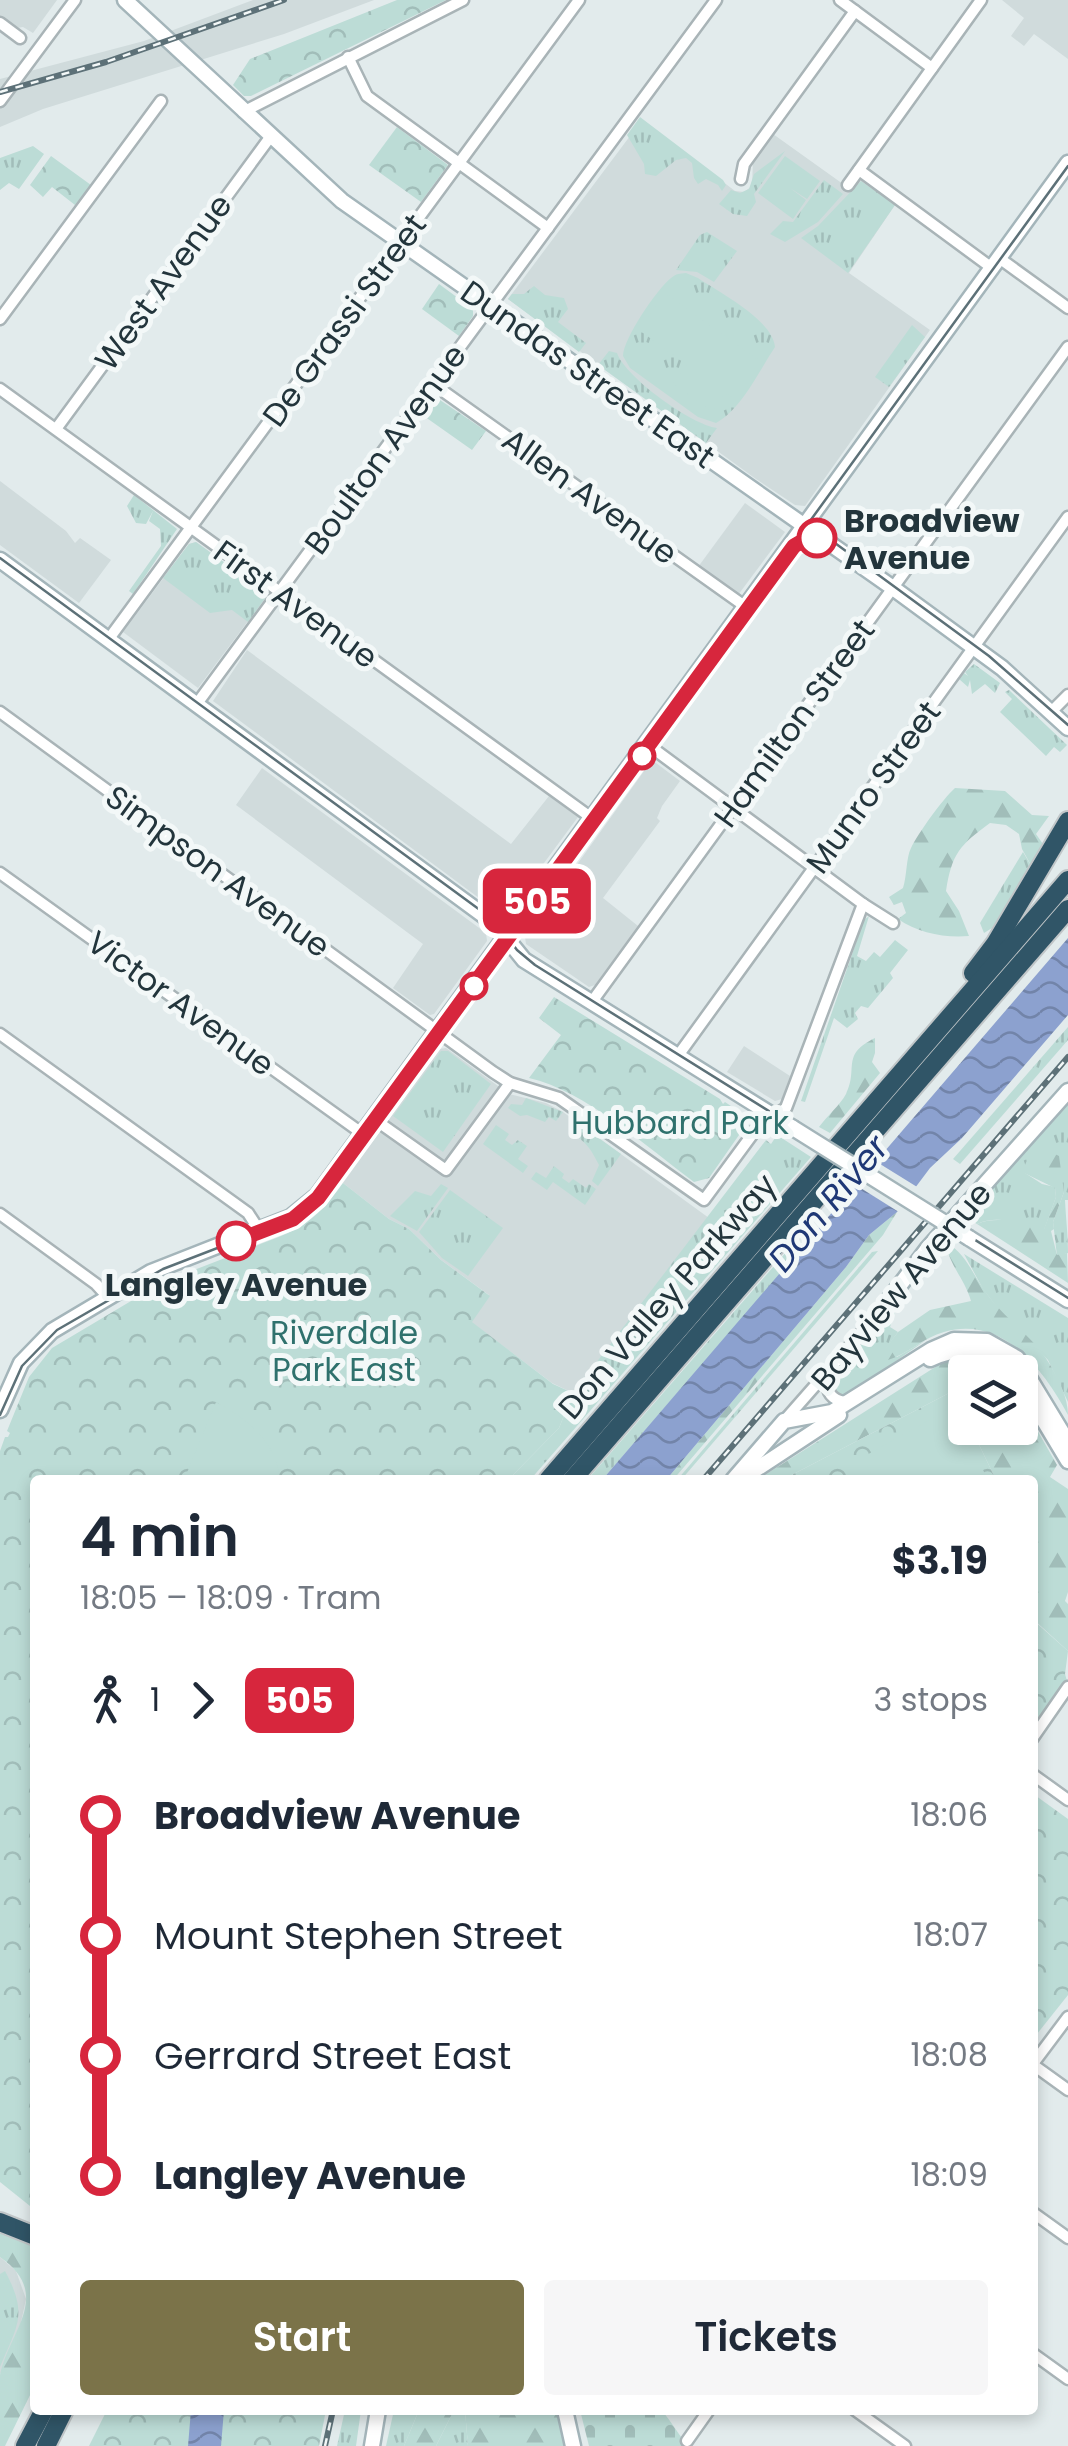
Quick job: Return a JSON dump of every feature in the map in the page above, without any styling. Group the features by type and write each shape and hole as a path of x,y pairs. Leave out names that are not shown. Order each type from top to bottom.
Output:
{"highway":[{"path":"934,1033 995,944 1068,822"},
{"name":"Don Valley Parkway","path":"552,1475 1068,880"},
{"name":"Don Valley Parkway","path":"576,1475 1068,909"},
{"path":"0,2222 30,2234"},
{"path":"25,2446 41,2415"},
{"path":"46,2446 62,2415"}],"main road":[{"name":"Dundas Street East","path":"125,0 342,201 974,646 1068,728"},
{"path":"1,1401 33,1348 52,1332 151,1272 291,1217 307,1206 1068,164"},
{"path":"0,560 483,915 524,960 1068,1300"},
{"name":"Bayview Avenue","path":"879,1313 928,1248 1068,1091"},
{"path":"784,1421 819,1416 854,1400 944,1343 966,1339 987,1342 1017,1358 1068,1442"},
{"path":"744,1475 943,1353 959,1349 990,1355"},
{"path":"1038,1411 1068,1461"},
{"name":"Bayview Avenue","path":"740,1475 784,1421"},
{"path":"372,2446 377,2415"},
{"path":"567,2415 573,2446"}],"street":[{"path":"0,101 75,0"},
{"path":"243,112 464,0"},
{"name":"De Grassi Street","path":"108,640 580,0"},
{"name":"Boulton Avenue","path":"196,704 716,0"},
{"path":"840,0 932,68"},
{"path":"848,184 982,0"},
{"path":"741,178 744,164 855,11"},
{"path":"0,23 20,38"},
{"path":"348,56 367,96 548,228"},
{"path":"0,319 161,100"},
{"name":"West Avenue","path":"56,429 271,136"},
{"path":"859,170 1068,308"},
{"name":"Hamilton Street","path":"591,1002 1068,347"},
{"name":"Allen Avenue","path":"433,384 746,608"},
{"name":"First Avenue","path":"0,388 593,819"},
{"name":"Munro Street","path":"677,1056 1068,517"},
{"path":"1051,712 1068,695"},
{"name":"Simpson Avenue","path":"0,712 510,1083 560,1098 704,1200 757,1128 773,1116"},
{"path":"647,744 893,923"},
{"name":"Victor Avenue","path":"0,873 362,1134"},
{"path":"773,1116 786,1108 791,1098 863,904"},
{"path":"0,1034 248,1214 258,1230"},
{"path":"374,1119 446,1170 510,1083"},
{"path":"0,1214 108,1297"},
{"name":"Bayview Avenue","path":"784,1421 879,1313"},
{"path":"836,1364 827,1390 836,1400 854,1400"},
{"path":"1038,1730 1068,1687"},
{"path":"1038,1778 1068,1800"},
{"path":"1038,2057 1068,2017"},
{"path":"1038,2068 1068,2090"},
{"path":"1038,2216 1068,2238"},
{"path":"1038,2357 1068,2379"},
{"path":"687,2441 705,2415"},
{"path":"862,2415 904,2446"},
{"path":"877,2446 886,2433"}],"shaded area":[{"path":"0,0 57,0 33,33 0,16"},
{"path":"253,0 374,0 284,34 43,109 0,127 0,79 144,41"},
{"path":"1002,0 1068,0 1068,59 1034,34 1024,46 1011,36 1024,18"},
{"path":"642,120 735,191 744,192 752,186 753,161 773,134 850,189 861,181 895,205 849,273 930,330 805,506 795,505 756,479 508,299"},
{"path":"0,481 66,531 75,543 80,538 111,560 79,603 0,545"},
{"path":"745,503 785,532 738,595 698,567"},
{"path":"196,542 265,592 266,597 198,688 123,632 189,544"},
{"path":"247,650 511,844 549,796 578,817 502,915 213,701"},
{"path":"652,760 680,781 662,806 657,818 660,821 603,898 638,926 595,985 589,987 526,944 525,937"},
{"path":"262,768 486,933 487,941 434,1014 393,988 423,944 236,805"},
{"path":"744,1046 790,1076 782,1099 775,1101 727,1072"},
{"path":"446,1048 509,1094 546,1103 563,1112 709,1218 573,1393 552,1383 471,1322 489,1295 441,1260 409,1229 389,1219 343,1183 439,1049"},
{"path":"0,2257 16,2271 26,2299 20,2327 0,2375"}],"green space":[{"path":"397,0 446,0 251,96 244,96 233,85 250,59"},
{"path":"640,117 723,180 726,185 722,191 706,179 698,184 692,163 686,158 676,160 656,176 645,174 644,164 627,135"},
{"path":"397,127 448,165 421,202 369,165"},
{"path":"33,146 44,154 19,189 9,183 0,190 0,158"},
{"path":"785,151 754,194 756,202 747,216 733,214 719,204 731,190 740,193 749,189 754,174"},
{"path":"51,156 91,185 75,205 52,187 43,197 30,185"},
{"path":"785,156 820,181 807,199 790,188 806,200 793,219 758,193"},
{"path":"824,180 843,194 818,222 785,242 770,234 783,221 793,222"},
{"path":"861,181 895,205 848,273 801,238 818,226"},
{"path":"707,232 737,251 714,282 697,272 676,270 700,235"},
{"path":"686,273 756,317 775,347 742,399 716,423 698,417 630,368 623,356 634,327 658,292 673,276"},
{"path":"439,284 473,309 473,316 459,336 422,309"},
{"path":"534,286 545,295 564,298 568,309 558,322 586,343 579,352 508,299"},
{"path":"665,293 760,361 733,398 725,393 712,412 673,383 687,365 639,330"},
{"path":"912,325 925,337 889,387 875,377"},
{"path":"609,351 617,353 633,375 661,399 692,419 717,428 706,443 598,365"},
{"path":"434,396 486,431 472,450 421,414"},
{"path":"134,495 177,529 133,594 129,591 161,546 160,529 149,521 153,511 146,524 136,523 127,506"},
{"path":"196,542 265,592 266,597 248,622 232,610 210,613 163,578 189,544"},
{"path":"974,664 1000,683 995,693 985,684 972,694 970,680 968,687 959,679 964,673 968,676 965,672"},
{"path":"1009,690 1067,745 1060,752 1054,747 1046,756 1000,712 1012,699 1005,692"},
{"path":"955,788 1005,791 1032,815 1049,816 1036,834 1045,847 1032,867 1019,834 1006,825 990,823 959,851 946,891 969,936 932,934 914,928 898,919 906,913 902,902 894,905 889,897 903,888 911,848"},
{"path":"1023,852 1032,867 992,928 984,933 980,923"},
{"path":"869,916 857,956 866,961 874,952 880,957 895,940 908,950 890,973 893,978 868,1008 861,1006 855,1013 858,1019 847,1028 834,1018 805,1102 801,1101 864,920"},
{"name":"Hubbard Park","path":"554,997 743,1114 746,1125 709,1178 694,1182 593,1107 529,1078 561,1035 539,1018"},
{"path":"1068,1027 1068,1040 960,1164 953,1159"},
{"path":"875,1038 872,1062 880,1073 830,1133 819,1127 846,1094 854,1056"},
{"path":"441,1051 448,1051 491,1084 443,1152 393,1116"},
{"path":"1068,1096 1068,1253 1057,1256 1053,1222 1064,1192 1055,1188 1056,1197 1044,1230 1002,1220 977,1224 962,1215"},
{"path":"526,1098 563,1112 556,1121 549,1117 545,1122 520,1116 508,1108 511,1104 522,1105"},
{"path":"576,1122 621,1154 598,1186 592,1181 599,1165 587,1145 569,1131"},
{"path":"496,1125 509,1134 505,1140 512,1145 518,1140 527,1146 518,1159 528,1166 523,1173 483,1144"},
{"path":"777,1135 811,1157 534,1475 513,1475 559,1428 573,1393 766,1140 771,1144"},
{"path":"1031,1151 1042,1155 1049,1151 1059,1156 1064,1192 1051,1231 1057,1255 1067,1253 1068,1283 977,1224 1021,1217 1044,1229 1056,1197 1055,1188 1022,1172"},
{"path":"554,1166 569,1183 573,1179 586,1188 589,1184 596,1189 585,1205 553,1182 547,1190 531,1179 536,1172 546,1178"},
{"name":"Riverdale Park East","path":"343,1183 389,1219 409,1229 441,1260 490,1296 472,1322 553,1384 573,1393 559,1428 513,1475 30,1475 30,2206 0,2182 0,1451 29,1377 52,1348 163,1282 238,1253 240,1256 243,1251 300,1227"},
{"path":"441,1184 448,1188 417,1231 390,1216 415,1191 431,1196"},
{"path":"450,1190 503,1228 468,1276 442,1258 419,1232"},
{"path":"897,1212 883,1235 677,1475 670,1475 846,1267 869,1235"},
{"path":"795,1242 807,1243 606,1475 591,1475"},
{"path":"946,1242 964,1258 992,1301 1042,1353 1062,1388 1068,1415 1038,1369 1038,1355 1024,1355 985,1331 944,1332 888,1360 882,1353 898,1332 930,1310 971,1301"},
{"path":"878,1251 685,1475 681,1475 872,1252"},
{"path":"964,1254 1068,1318 1068,1402 1048,1360 1002,1314"},
{"path":"884,1312 895,1313 890,1327 898,1332 883,1353 897,1357 926,1340 845,1397 835,1393 831,1387 835,1377"},
{"path":"948,1361 948,1394 792,1475 765,1475"},
{"path":"948,1394 948,1445 979,1445 994,1475 792,1475"},
{"path":"216,1402 258,1433 273,1454 279,1475 186,1475"},
{"path":"948,1410 948,1445 971,1445 986,1475 872,1475 863,1457"},
{"path":"1038,1432 1057,1465 1050,1477 1068,1489 1068,1651 1038,1624 1038,1475 994,1475 979,1445 1038,1445"},
{"path":"1038,1624 1068,1651 1067,1681 1038,1723"},
{"path":"1038,1797 1068,1819 1068,1995 1038,2033"},
{"path":"0,2230 30,2244 30,2395 5,2446 0,2446 0,2375 26,2299 16,2271 0,2257"},
{"path":"5,2271 16,2298 18,2319 0,2367 0,2274"},
{"path":"104,2415 325,2415 319,2446 89,2446"},
{"path":"344,2415 360,2415 356,2446 337,2446"},
{"path":"393,2415 417,2415 404,2446 386,2446"},
{"path":"417,2415 452,2415 436,2446 404,2446"},
{"path":"452,2415 465,2415 468,2446 436,2446"},
{"path":"465,2415 559,2415 565,2446 468,2446"},
{"path":"581,2415 665,2415 690,2446 589,2446"}],"water":[{"path":"1068,938 1068,1015 962,1138 930,1168 897,1212 869,1235 670,1475 606,1475"},
{"path":"191,2415 224,2415 221,2446 188,2446"}],"pier":[{"path":"872,1159 922,1190 902,1214 851,1182"}],"tram line":[{"path":"0,1415 22,1366 57,1330 163,1269 285,1222 318,1198 1068,166"},
{"path":"796,538 807,532 824,535 989,656 1068,725"},
{"name":"505","path":"236,1241 293,1219 318,1198 794,546 817,538"},
{"path":"0,558 495,921 517,950 535,965 1068,1298"}],"railway":[{"path":"0,92 106,62 284,0"},
{"path":"707,1475 1068,1057"},
{"path":"325,2446 332,2415"}],"place":[{"name":"Broadview Avenue","path":"817,538"},
{"name":"Langley Avenue","path":"236,1241"}],"water label":[{"name":"Don River","path":"828,1203"}]}
